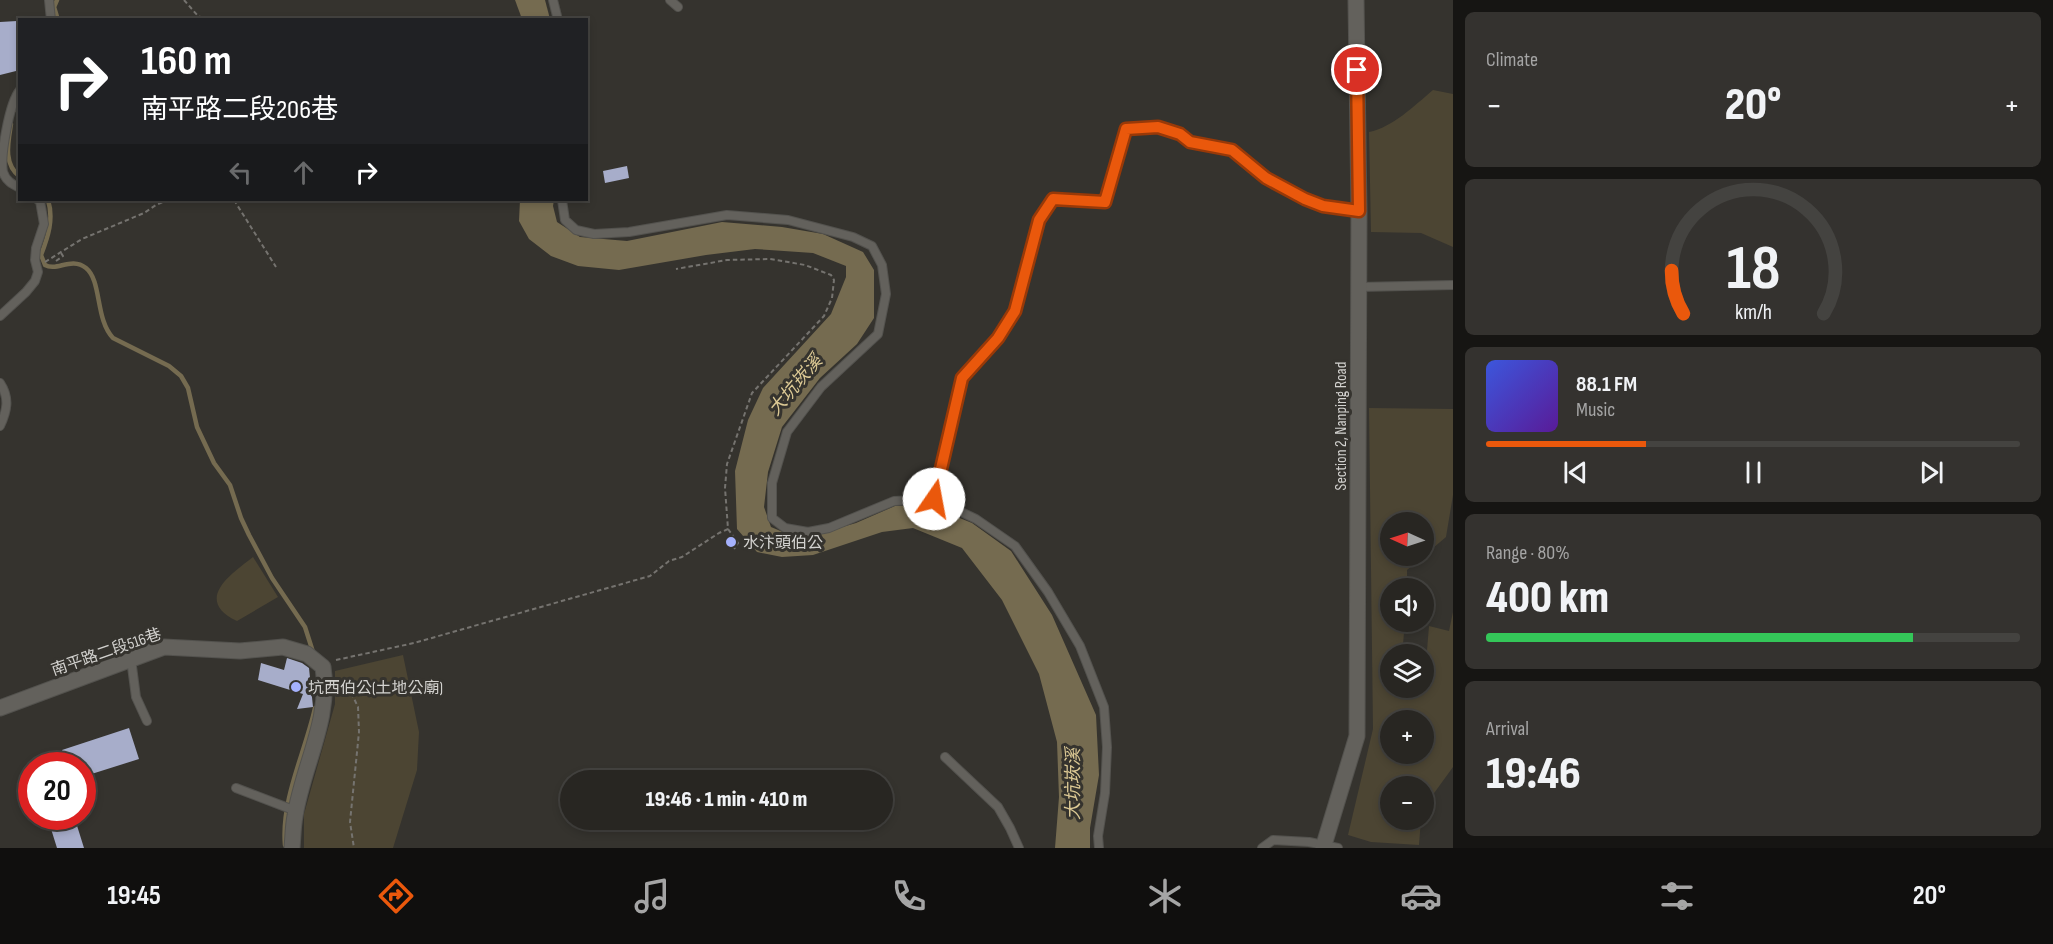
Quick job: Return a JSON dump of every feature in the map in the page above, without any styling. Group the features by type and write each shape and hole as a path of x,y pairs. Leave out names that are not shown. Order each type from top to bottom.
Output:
{"street":[{"name":"Section 2, Nanping Road","path":"1327,847 1357,736 1359,211 1356,0"},
{"name":"南平路二段516巷","path":"0,708 164,647 240,651 283,647 319,666"},
{"path":"292,848 296,810 324,711 319,666"}],"lane":[{"path":"49,0 51,18"},
{"path":"553,0 558,18"},
{"path":"670,0 678,7"},
{"path":"18,93 10,105 1,158 2,171 10,184 18,187"},
{"path":"934,499 962,378 998,338 1015,311 1039,220 1053,199 1105,202 1126,129 1158,127 1180,134 1190,142 1232,150 1266,178 1305,199 1323,206 1359,211"},
{"path":"0,316 35,281 38,272 35,260 36,248 44,224 40,201"},
{"path":"562,201 565,220 576,230 594,234 629,232 727,215 788,220 853,237 872,246 882,265 886,294 878,334 821,387 787,432 772,483 772,518 785,528 808,532 829,528 894,501 934,499 976,519 1016,546 1048,592 1080,646 1104,707 1107,747 1105,793 1098,836 1099,848"},
{"path":"1359,287 1453,285"},
{"path":"0,383 5,390 7,412 0,426"},
{"path":"131,659 136,697 147,721"},
{"path":"945,757 998,807 1019,848"},
{"path":"236,788 296,810"},
{"path":"1262,848 1273,840 1327,847"}],"path":[{"path":"184,0 198,16 203,18"},
{"path":"51,259 82,239 144,213 156,205 198,201"},
{"path":"235,201 276,267"},
{"path":"56,261 63,256 61,253"},
{"path":"676,269 727,260 770,259 805,265 831,275 834,280 832,298 824,316 752,393 727,464 726,515 728,529 738,543 734,549"},
{"path":"319,666 414,643 650,576 669,561 682,557 728,529"},
{"path":"319,666 349,688 358,707 359,732 350,822 354,848"}],"shaded area":[{"path":"1433,90 1453,94 1453,247 1421,233 1371,232 1369,132 1395,121"},
{"path":"1369,408 1453,409 1453,495 1446,537 1434,547 1434,512 1380,512 1380,566 1412,566 1407,570 1407,578 1380,578 1380,632 1404,632 1403,644 1380,644 1380,698 1434,698 1434,644 1428,644 1429,632 1434,632 1434,627 1449,631 1453,612 1453,767 1434,793 1434,776 1380,776 1380,830 1420,830 1419,845 1371,842 1348,835 1373,729"},
{"path":"253,557 278,597 237,621 224,613 218,605 217,596 227,579"},
{"path":"403,655 419,732 417,770 393,848 304,848 304,814 335,704 335,671"}],"water":[{"path":"515,0 545,0 550,18 522,18"},
{"name":"大坑崁溪","path":"520,201 554,201 557,222 580,237 627,241 722,222 782,227 823,234 863,252 874,270 874,318 857,344 820,378 782,427 768,472 764,507 771,527 790,535 818,534 856,523 895,506 925,504 972,523 1011,551 1052,615 1096,715 1099,775 1090,828 1090,848 1055,848 1059,797 1057,742 1039,674 1002,600 962,548 913,528 882,532 813,555 782,557 757,552 737,529 735,471 748,420 763,388 831,314 846,277 846,266 813,253 755,249 619,270 578,266 551,256 529,239 519,221"}],"building":[{"path":"17,21 18,70 0,75 0,22"},
{"path":"627,166 629,178 605,183 603,171"},
{"name":"坑西伯公(土地公廟)","path":"287,658 309,668 313,707 297,709 303,694 258,680 261,663 284,670"},
{"path":"129,728 139,759 96,773 96,752 63,752 62,750"},
{"path":"51,830 78,830 84,848 57,848"}],"waterway":[{"path":"57,0 54,7 57,18"},
{"path":"14,110 18,105"},
{"path":"11,124 8,153 11,166 18,175"},
{"path":"48,201 50,221 41,255 45,265 54,267 75,263 86,268 94,282 103,321 113,338 169,366 181,376 188,388 197,427 214,463 230,485 241,518 272,578 305,627 313,652"},
{"path":"285,845 290,793 315,708"}],"place":[{"name":"水汴頭伯公","path":"731,542"},
{"name":"坑西伯公(土地公廟)","path":"296,687"}],"route":[{"path":"934,499 962,378 998,338 1015,311 1039,220 1053,199 1105,202 1126,129 1158,127 1180,134 1190,142 1232,150 1266,178 1305,199 1323,206 1359,211 1357,70"}]}
